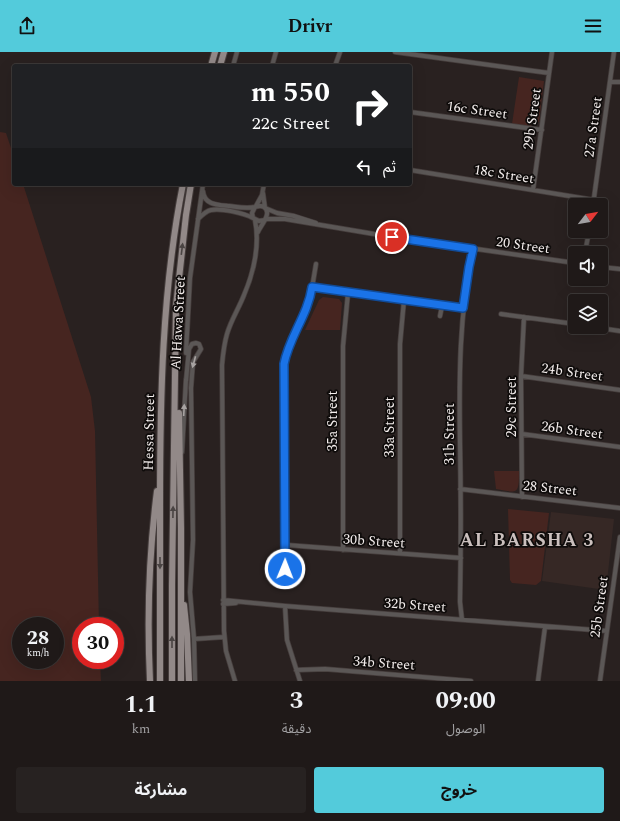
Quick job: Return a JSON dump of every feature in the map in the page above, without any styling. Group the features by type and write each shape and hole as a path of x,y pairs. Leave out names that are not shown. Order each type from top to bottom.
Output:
{"main road":[{"path":"212,64 216,52"},
{"path":"221,64 224,52"},
{"name":"Hessa Street","path":"160,681 161,391 171,258 183,186"},
{"name":"Hessa Street","path":"172,681 176,306 191,186"},
{"name":"Hessa Street","path":"176,357 178,378 181,584"},
{"path":"149,679 151,558 160,468"},
{"path":"181,584 181,681"},
{"path":"181,584 186,624 188,681"}],"street":[{"path":"234,64 237,52"},
{"path":"273,64 276,52"},
{"path":"336,64 340,52"},
{"path":"395,52 550,73"},
{"name":"29b Street","path":"533,190 552,52"},
{"name":"27a Street","path":"594,198 614,52"},
{"path":"611,80 620,81"},
{"name":"16c Street","path":"412,112 542,130"},
{"name":"18c Street","path":"412,170 582,198"},
{"path":"203,186 203,195 214,205 244,208 261,206 265,208"},
{"name":"Al Hawa Street","path":"179,463 182,449 190,278 203,186"},
{"path":"235,681 226,651 224,637 223,356 229,327 250,280 257,235 252,213 256,207 264,186"},
{"path":"257,235 268,213 265,208 263,190"},
{"name":"20 Street","path":"265,208 277,213 294,216 326,226"},
{"path":"198,220 205,213 215,209 243,214 259,221 265,219"},
{"name":"20 Street","path":"265,219 280,219 472,249 568,262"},
{"name":"31b Street","path":"460,620 460,392 463,308 472,249"},
{"path":"285,569 284,364 308,306 316,264"},
{"path":"608,268 620,269"},
{"path":"312,287 463,308"},
{"name":"35a Street","path":"344,550 343,346 348,293"},
{"name":"33a Street","path":"400,553 400,344 404,300"},
{"path":"440,316 442,306"},
{"path":"502,314 568,323"},
{"name":"29c Street","path":"522,496 521,376 524,317"},
{"path":"608,329 620,331"},
{"path":"186,381 189,348 192,344 196,343 199,344 201,349 194,358 193,362 191,397 193,540 190,592 194,639 195,681"},
{"name":"24b Street","path":"521,376 620,390"},
{"name":"26b Street","path":"522,434 620,447"},
{"name":"28 Street","path":"461,491 522,496 620,508"},
{"name":"25b Street","path":"600,681 618,570 620,537"},
{"name":"30b Street","path":"286,545 461,558"},
{"name":"32b Street","path":"223,602 590,630 607,634"},
{"path":"285,606 286,635 300,681"},
{"path":"538,681 546,627"},
{"path":"194,639 224,637"},
{"name":"34b Street","path":"296,670 325,670 471,681"}],"shaded area":[{"path":"519,77 544,81 539,122 532,121 531,126 512,124"},
{"path":"0,132 6,133 12,151 12,186 24,186 91,397 95,431 99,617 72,617 72,669 100,669 101,681 0,681"},
{"path":"323,297 339,299 342,303 340,330 305,330 319,300"},
{"path":"494,471 519,471 518,488 513,491 496,489"},
{"path":"508,509 549,513 541,581 536,585 512,583 510,580"},
{"path":"551,512 614,519 606,590 542,581"}],"district":[{"name":"AL BARSHA 3","path":"527,540"}],"route":[{"path":"285,569 284,364 308,306 312,287 463,308 473,249 392,237"}]}
